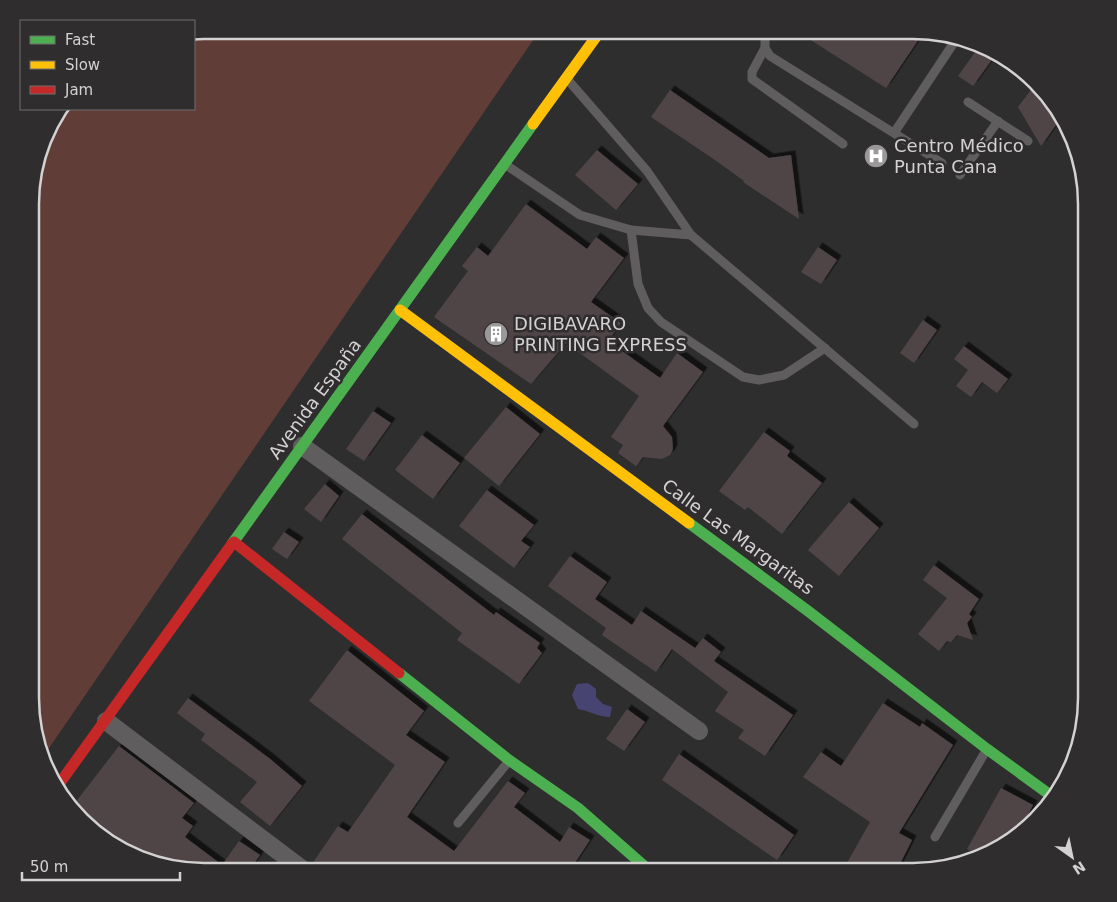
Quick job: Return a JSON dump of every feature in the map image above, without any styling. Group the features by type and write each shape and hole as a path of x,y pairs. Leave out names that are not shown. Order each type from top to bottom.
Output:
{"street":[{"name":"Avenida España","path":"61,781 594,39"},
{"name":"Calle Las Margaritas","path":"400,310 808,611 1047,794"},
{"path":"302,446 699,731"},
{"path":"234,542 509,760 578,808 641,863"},
{"path":"106,721 294,863"}],"lane":[{"path":"765,39 765,48 752,72 752,79 844,144"},
{"path":"894,133 953,43"},
{"path":"765,48 770,56 942,164"},
{"path":"566,78 647,171 691,235 914,424"},
{"path":"968,102 1028,141"},
{"path":"960,175 998,121"},
{"path":"505,164 580,215 631,230 691,235"},
{"path":"631,230 638,284 648,308 661,322 743,377 759,380 784,374 824,348"},
{"path":"935,837 987,749"},
{"path":"458,823 509,760"}],"shaded area":[{"path":"195,39 534,39 47,751 39,709 39,204 42,171 51,141 68,110 195,110"},
{"path":"588,683 596,689 596,697 603,704 612,707 610,717 578,709 572,695 577,684"}],"building":[{"path":"809,39 919,39 886,88"},
{"path":"976,51 992,59 973,86 958,76"},
{"path":"1032,89 1056,121 1057,123 1041,146 1018,107"},
{"path":"670,90 769,158 791,155 799,219 651,117"},
{"path":"597,150 638,184 616,210 575,175"},
{"path":"526,204 587,249 596,237 624,258 591,302 621,323 608,341 660,378 677,353 703,372 663,426 672,437 673,449 670,455 662,459 643,457 636,466 618,453 623,445 611,437 639,396 566,343 531,384 434,317 468,271 462,266 477,247 488,256"},
{"path":"818,247 837,260 821,284 801,272"},
{"path":"923,320 937,330 914,363 900,353"},
{"path":"964,346 1008,379 997,393 982,382 971,397 956,386 968,370 954,359"},
{"path":"506,407 540,434 499,486 464,458"},
{"path":"373,411 391,423 364,461 346,449"},
{"path":"764,432 790,451 787,456 822,483 782,534 748,507 745,510 719,491"},
{"path":"422,435 460,463 433,499 395,470"},
{"path":"325,484 339,496 321,522 304,509"},
{"path":"487,490 534,525 521,541 530,547 514,568 459,526"},
{"path":"849,502 879,528 839,576 808,550"},
{"path":"362,514 494,615 496,612 540,643 537,648 542,653 519,684 457,640 462,633 342,539"},
{"path":"284,532 299,542 287,559 272,549"},
{"path":"570,556 607,582 595,599 632,625 641,611 695,648 703,638 721,652 714,661 793,715 765,756 738,738 744,730 715,711 728,692 672,649 656,672 602,635 606,628 548,586"},
{"path":"934,565 979,599 969,614 972,617 967,623 973,640 957,635 951,642 947,641 939,651 918,634 947,598 923,580"},
{"path":"347,650 424,711 406,735 445,762 407,817 454,851 508,781 525,793 514,807 560,842 569,827 590,840 575,863 317,863 314,861 338,826 348,832 395,765 309,701"},
{"path":"188,698 269,758 302,786 270,826 240,802 257,782 201,740 205,734 177,713"},
{"path":"883,703 920,727 922,723 953,745 899,833 912,840 900,863 847,863 870,822 803,777 821,752 841,766"},
{"path":"627,709 645,722 624,751 606,739"},
{"path":"119,746 194,803 182,818 193,826 185,837 219,863 193,863 171,860 141,851 112,835 87,815 76,802"},
{"path":"679,754 794,835 777,860 662,780"},
{"path":"1001,788 1033,805 1022,822 996,841 973,852 967,849"},
{"path":"239,841 260,855 254,863 223,863"}],"traffic: fast":[{"path":"232,544 533,124"},
{"path":"689,523 1048,793"},
{"path":"399,673 509,760 578,808 641,863"}],"traffic: slow":[{"path":"533,124 594,39"},
{"path":"400,310 689,523"}],"traffic: jam":[{"path":"234,542 399,673"},
{"path":"61,781 232,544"}],"place":[{"name":"Centro Médico Punta Cana","path":"876,156"},
{"name":"DIGIBAVARO PRINTING EXPRESS","path":"496,334"}]}
